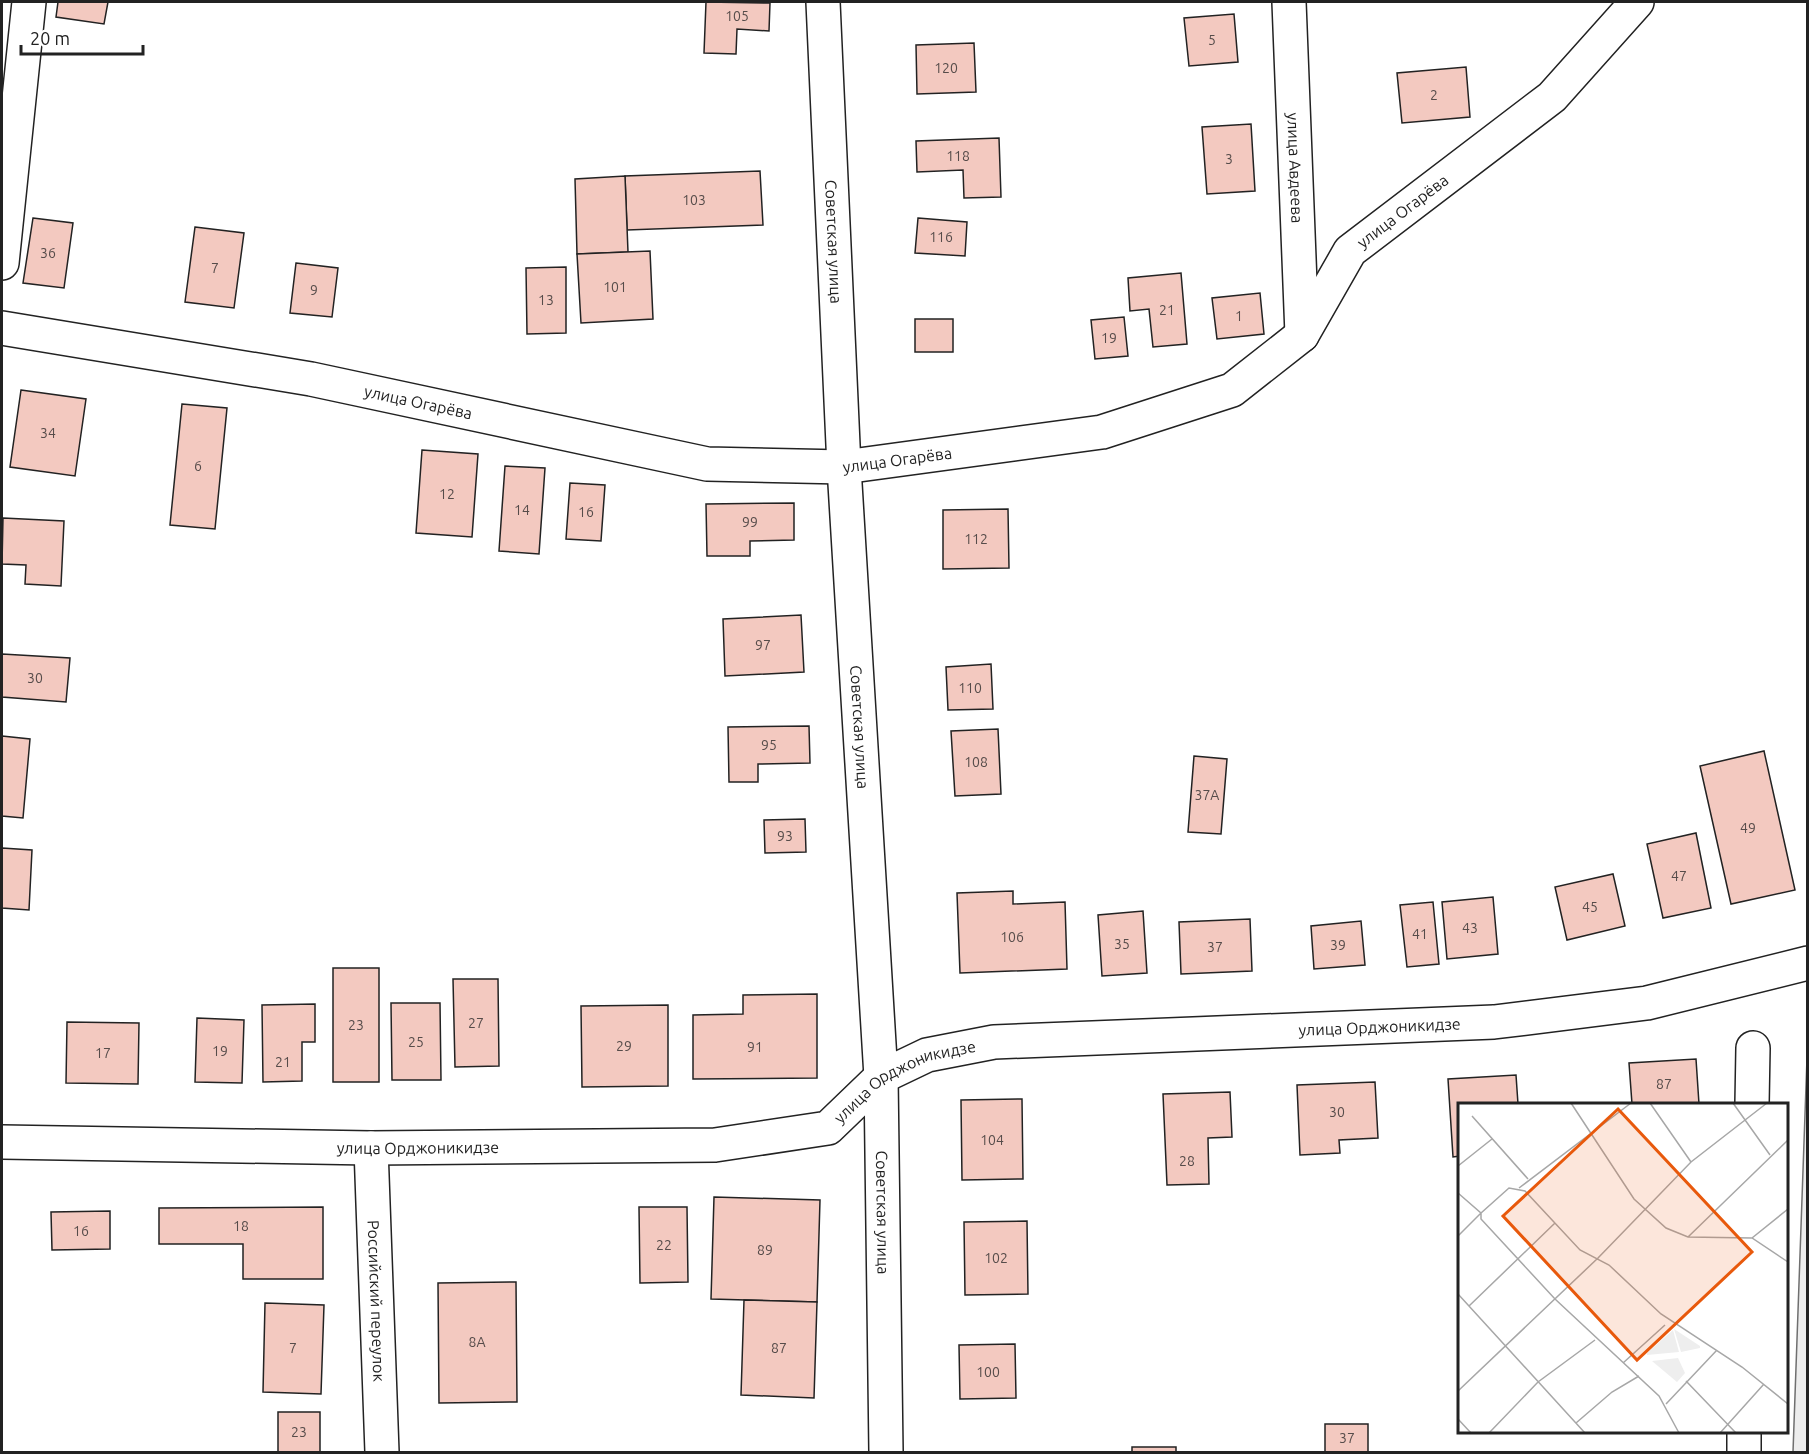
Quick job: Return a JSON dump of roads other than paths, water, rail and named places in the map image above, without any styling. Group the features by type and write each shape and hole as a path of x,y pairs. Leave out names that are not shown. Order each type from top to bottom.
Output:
{"street":[{"path":"2,262 29,2"},
{"name":"Советская улица","path":"823,2 844,467 881,1077 886,1452"},
{"name":"улица Авдеева","path":"1288,2 1302,335"},
{"name":"улица Огарёва","path":"2,328 311,379 707,464 844,467 1102,432 1232,390 1302,335 1350,251 1552,97 1637,2"},
{"name":"улица Орджоникидзе","path":"2,1142 371,1148 715,1145 828,1128 881,1077 927,1055 994,1042 1494,1022 1647,1002 1808,963"},
{"path":"1752,1103 1753,1048"},
{"name":"Российский переулок","path":"371,1148 382,1452"},
{"path":"1744,1433 1744,1452"}]}
